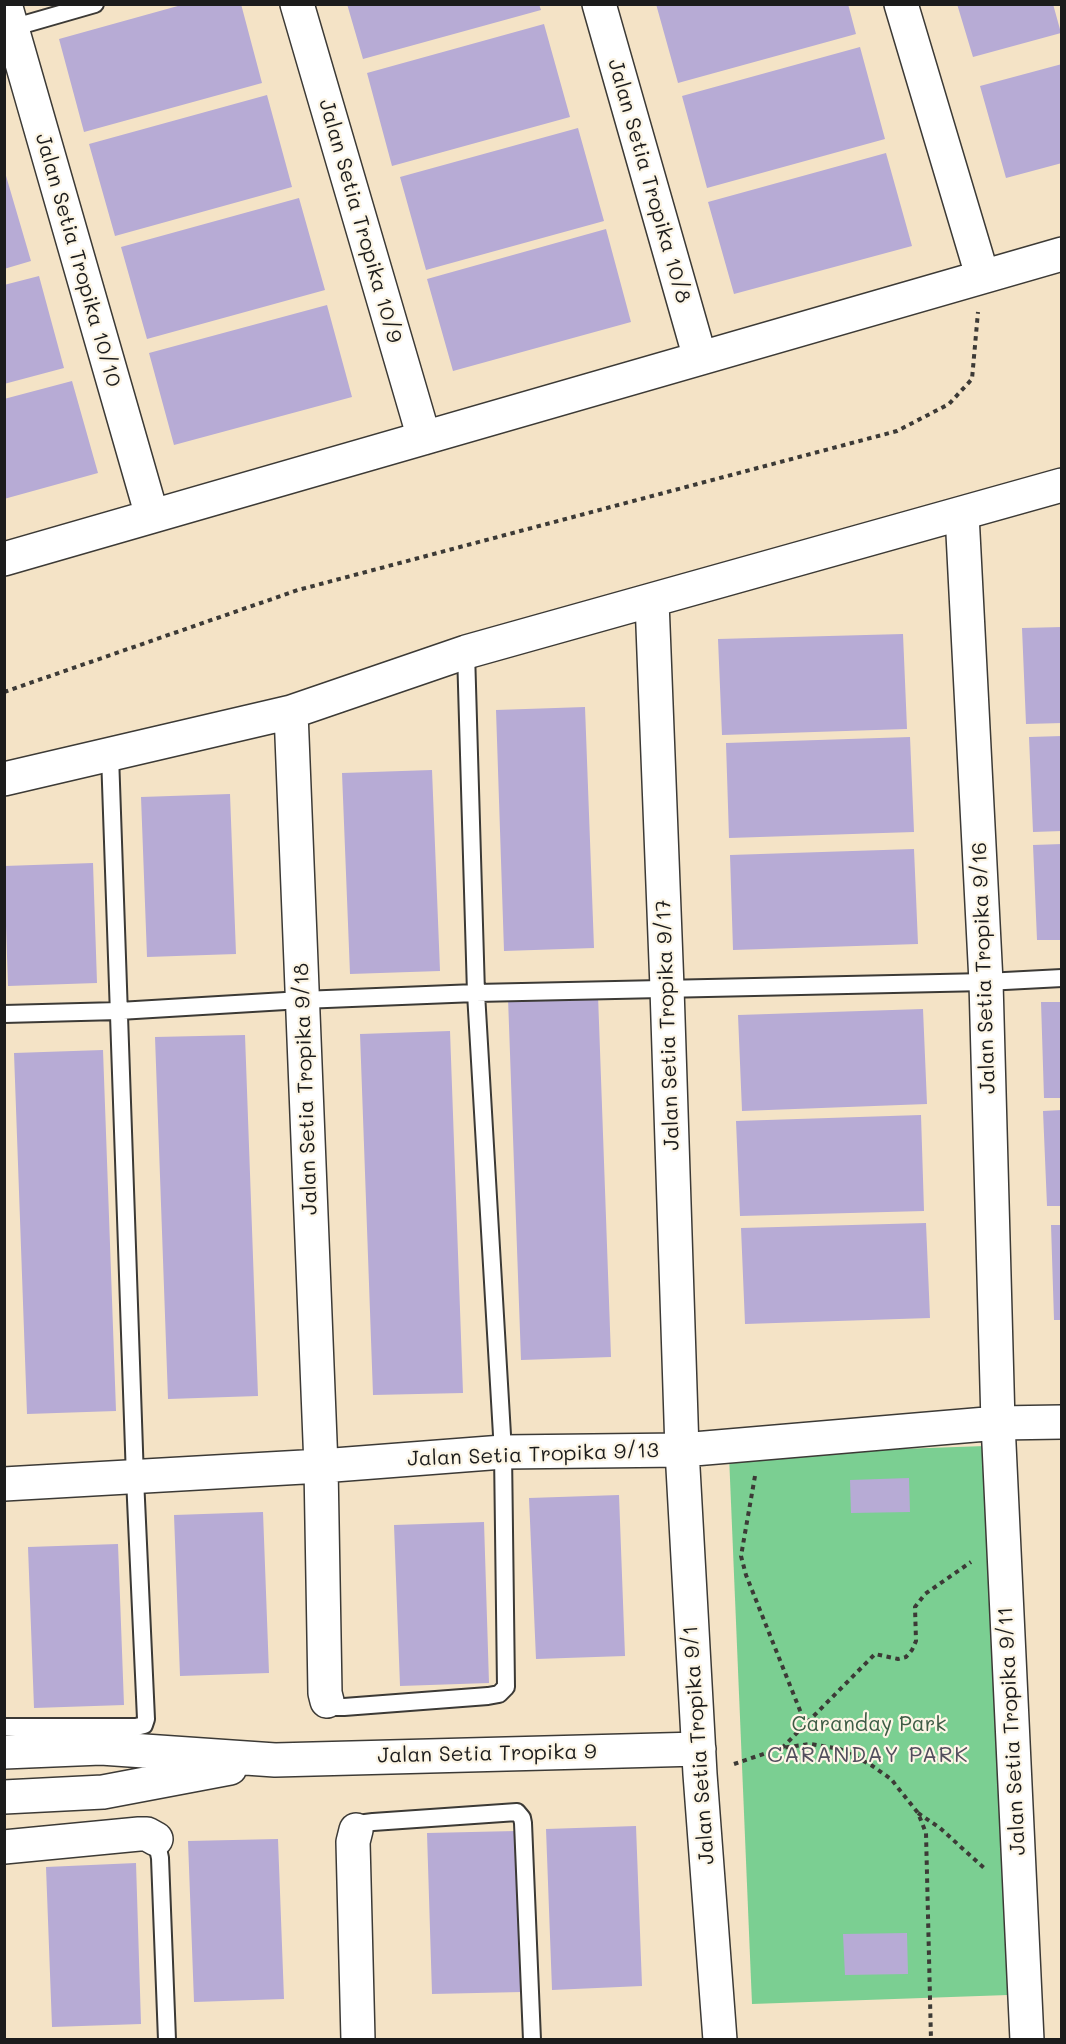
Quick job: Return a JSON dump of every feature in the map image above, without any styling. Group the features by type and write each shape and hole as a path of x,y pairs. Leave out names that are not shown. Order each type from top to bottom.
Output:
{"street":[{"name":"Jalan Setia Tropika 10/9","path":"297,4 424,438"},
{"name":"Jalan Setia Tropika 10/8","path":"599,4 700,358"},
{"path":"901,4 982,275"},
{"name":"Jalan Setia Tropika 10/10","path":"7,21 152,516"},
{"path":"4,559 982,275 1062,254"},
{"path":"4,779 291,712 466,652 1062,485"},
{"name":"Jalan Setia Tropika 9/16","path":"962,514 986,982 998,1423"},
{"name":"Jalan Setia Tropika 9/17","path":"652,601 682,1450"},
{"name":"Jalan Setia Tropika 9/18","path":"291,712 321,1466 327,1701"},
{"name":"Jalan Setia Tropika 9/13","path":"4,1484 135,1478 503,1452 682,1450 998,1423 1062,1422"},
{"name":"Jalan Setia Tropika 9/11","path":"998,1423 1027,2040"},
{"name":"Jalan Setia Tropika 9/1","path":"682,1450 699,1762 720,2040"},
{"name":"Jalan Setia Tropika 9","path":"4,1752 101,1748 276,1760 699,1762"},
{"name":"Jalan Setia Tropika 9","path":"4,1797 103,1792 276,1760"},
{"path":"356,1830 353,1842 358,2040"},
{"path":"4,1847 139,1834 147,1834 156,1839"}],"lane":[{"path":"7,21 95,4"},
{"path":"327,1701 335,1707 344,1707 488,1696 499,1694 506,1687 503,1452 476,993 466,652"},
{"path":"4,1727 136,1727 144,1725 110,755"},
{"path":"4,1014 119,1011 476,993 986,982 1062,978"},
{"path":"356,1830 365,1823 373,1822 517,1812 523,1823 532,2040"},
{"path":"156,1839 160,1858 167,2040"}],"path":[{"path":"4,692 298,590 897,431 949,404 972,379 982,275"},
{"path":"761,1443 741,1556 746,1575 805,1724"},
{"path":"781,1748 875,1654 898,1659 906,1657 916,1641 915,1607 925,1594 1004,1539"},
{"path":"699,1762 810,1744 840,1749 871,1765 891,1779 918,1813 926,1833 931,2040"},
{"path":"918,1813 940,1828 974,1861 1020,1897"}],"green space":[{"name":"Caranday Park","path":"985,1446 1008,1995 752,2004 729,1455"}],"building":[{"path":"185,4 241,4 262,83 84,132 59,39"},
{"path":"347,4 539,4 541,10 363,59"},
{"path":"656,4 848,4 856,34 678,83"},
{"path":"957,4 1053,4 1061,33 973,57"},
{"path":"544,24 570,117 392,166 367,73"},
{"path":"860,47 885,139 707,188 682,96"},
{"path":"1062,64 1062,163 1006,178 980,86"},
{"path":"267,95 292,187 115,236 89,144"},
{"path":"578,128 604,221 426,270 400,177"},
{"path":"886,153 912,246 734,294 708,202"},
{"path":"4,169 31,261 4,269"},
{"path":"299,198 325,290 147,339 121,247"},
{"path":"606,229 631,322 453,371 427,279"},
{"path":"39,276 64,368 4,384 4,285"},
{"path":"327,305 352,397 174,445 149,353"},
{"path":"72,381 98,473 4,499 4,399"},
{"path":"1062,627 1062,723 1026,724 1022,628"},
{"path":"903,634 907,729 722,735 718,639"},
{"path":"585,707 594,948 504,951 496,710"},
{"path":"1062,736 1062,831 1033,832 1029,737"},
{"path":"910,737 914,832 729,838 726,743"},
{"path":"432,770 440,971 350,974 342,773"},
{"path":"230,794 236,954 147,957 141,797"},
{"path":"1062,844 1062,940 1037,940 1033,845"},
{"path":"914,849 918,944 733,950 730,855"},
{"path":"93,863 97,983 8,986 4,866"},
{"path":"598,995 611,1357 521,1360 508,998"},
{"path":"1041,1002 1062,1002 1062,1098 1044,1098"},
{"path":"923,1009 927,1104 742,1111 738,1015"},
{"path":"450,1031 463,1393 373,1395 360,1034"},
{"path":"245,1035 258,1396 168,1399 155,1037"},
{"path":"103,1050 116,1411 27,1414 14,1053"},
{"path":"1062,1110 1062,1206 1047,1206 1043,1111"},
{"path":"921,1115 924,1211 740,1216 736,1121"},
{"path":"926,1223 930,1318 745,1324 741,1228"},
{"path":"1051,1225 1062,1225 1062,1320 1054,1320"},
{"path":"909,1478 910,1512 851,1513 850,1480"},
{"path":"619,1495 625,1656 536,1659 529,1498"},
{"path":"263,1512 269,1673 180,1676 174,1515"},
{"path":"484,1522 489,1683 400,1686 394,1525"},
{"path":"118,1544 124,1705 34,1708 28,1547"},
{"path":"636,1826 642,1986 552,1990 546,1829"},
{"path":"516,1831 522,1992 432,1994 427,1833"},
{"path":"278,1839 284,1999 194,2002 188,1841"},
{"path":"136,1863 141,2024 52,2027 46,1867"},
{"path":"907,1933 908,1974 845,1975 843,1934"}],"district":[{"name":"CARANDAY PARK","path":"868,1755"}]}
